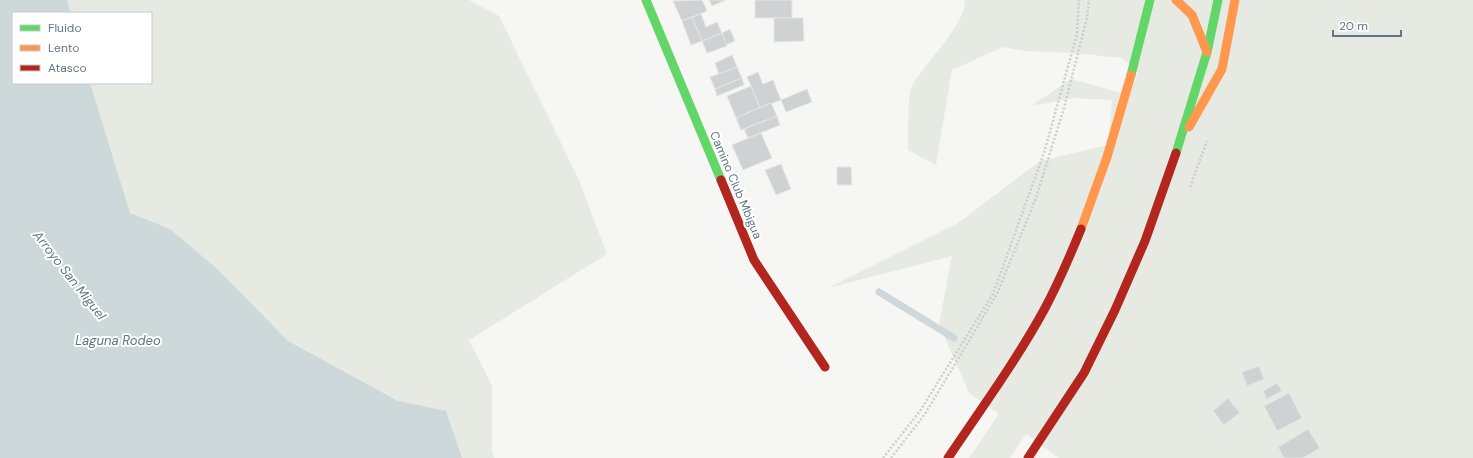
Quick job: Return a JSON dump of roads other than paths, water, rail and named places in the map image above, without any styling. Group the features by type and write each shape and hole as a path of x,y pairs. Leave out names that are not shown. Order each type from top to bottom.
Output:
{"main road":[{"name":"Camino Club Mbigua","path":"646,0 754,260 825,367"},
{"path":"948,458 1028,339 1056,286 1090,207 1115,135 1134,68 1150,0"},
{"path":"1176,0 1192,15 1207,52"},
{"path":"1028,458 1084,373 1115,310 1145,241 1178,146 1207,52 1218,0"},
{"path":"1178,146 1222,69 1235,0"}],"water":[{"name":"Laguna Rodeo","path":"0,0 67,0 70,12 12,12 12,84 90,84 130,213 170,229 216,268 288,341 398,401 446,411 462,458 0,458"}],"waterway":[{"path":"879,292 954,338"}],"water label":[{"name":"Arroyo San Miguel","path":"70,275"}]}
